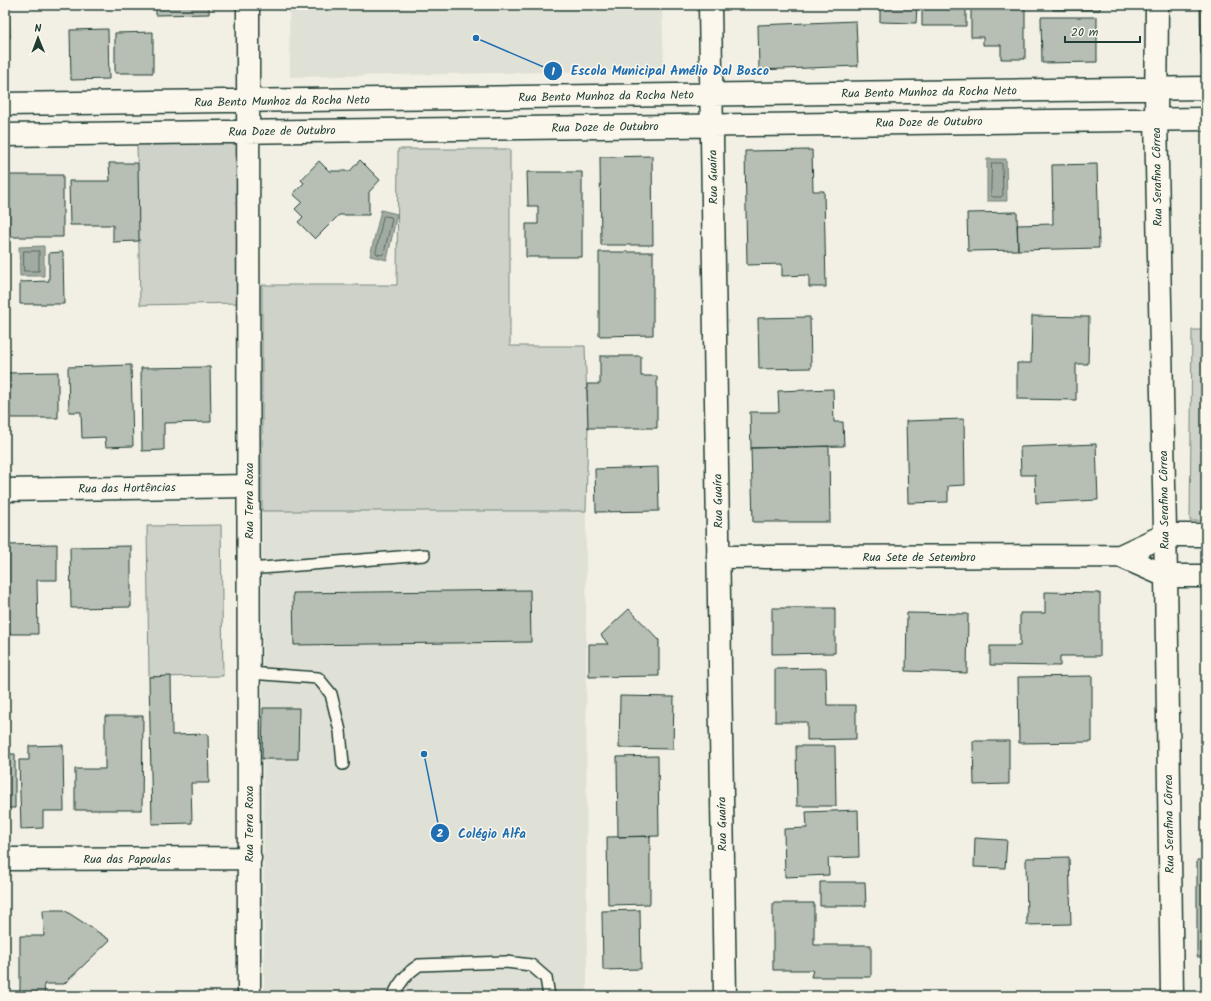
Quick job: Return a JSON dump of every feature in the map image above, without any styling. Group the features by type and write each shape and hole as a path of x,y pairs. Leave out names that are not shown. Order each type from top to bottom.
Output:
{"street":[{"name":"Rua Terra Roxa","path":"248,5 249,996"},
{"name":"Rua Guaíra","path":"710,5 725,996"},
{"name":"Rua Serafina Côrrea","path":"1157,5 1156,119 1166,576 1172,996"},
{"name":"Rua Bento Munhoz da Rocha Neto","path":"5,104 1206,88"},
{"name":"Rua Doze de Outubro","path":"5,135 1206,119"},
{"name":"Rua das Hortências","path":"5,490 248,486"},
{"name":"Rua Sete de Setembro","path":"1120,556 1165,535 1206,535"},
{"name":"Rua Sete de Setembro","path":"718,557 1120,556 1166,576 1206,576"},
{"name":"Rua das Papoulas","path":"5,859 250,858"}],"lane":[{"path":"249,569 424,555"},
{"path":"249,673 318,678 331,694 340,731 343,764"},
{"path":"393,996 397,988 411,970 420,965 506,962 531,965 546,978 549,996"}],"shaded area":[{"path":"289,5 662,5 664,70 290,77"},
{"path":"238,142 240,303 140,305 137,144"},
{"path":"398,149 510,149 510,346 585,346 588,428 586,511 262,511 262,285 397,285"},
{"path":"1192,330 1206,330 1206,521 1190,521"},
{"path":"262,511 586,511 587,996 264,996"},
{"path":"221,525 223,676 149,677 147,526"}],"water":[{"path":"987,159 1006,159 1007,201 987,201"},
{"path":"381,210 397,214 387,260 370,256"},
{"path":"44,246 44,276 20,276 19,247"}],"building":[{"path":"5,5 9,5 10,38 5,38"},
{"path":"156,5 209,5 209,14 156,15"},
{"path":"880,5 917,5 916,23 880,22"},
{"path":"922,5 966,5 966,26 922,26"},
{"path":"971,5 1025,5 1025,59 1001,59 1001,45 983,45 983,37 971,37"},
{"path":"1053,5 1100,5 1100,10 1053,10"},
{"path":"1200,5 1206,5 1206,54 1201,54"},
{"path":"1041,17 1097,17 1097,62 1042,63"},
{"path":"856,21 858,66 759,70 758,25"},
{"path":"108,29 109,79 71,80 70,30"},
{"path":"153,32 153,73 115,73 115,33"},
{"path":"812,150 813,191 824,191 826,287 809,287 809,275 782,276 782,264 747,265 745,151"},
{"path":"652,156 653,245 601,245 600,157"},
{"path":"360,160 380,180 369,192 369,215 339,215 315,239 298,222 303,217 295,209 302,202 293,194 304,183 301,180 319,161 329,171 350,171"},
{"path":"109,163 138,163 139,241 113,242 113,225 70,225 69,181 110,181"},
{"path":"1097,164 1099,248 1018,250 1017,225 1053,224 1052,165"},
{"path":"527,172 582,172 582,257 526,257 526,224 538,224 538,206 528,206"},
{"path":"5,175 63,175 63,237 5,237"},
{"path":"1017,212 1018,250 968,251 967,213"},
{"path":"63,252 64,304 20,304 20,282 49,281 49,253"},
{"path":"599,252 653,252 653,335 599,336"},
{"path":"1032,316 1089,317 1088,364 1076,364 1076,400 1017,399 1017,363 1031,363"},
{"path":"810,317 811,368 759,369 758,318"},
{"path":"600,356 641,356 641,376 657,376 657,428 588,428 587,384 600,384"},
{"path":"131,365 133,446 106,447 105,437 82,438 81,412 69,412 68,367"},
{"path":"210,367 211,422 164,423 164,450 142,451 141,368"},
{"path":"58,372 58,418 5,418 5,373"},
{"path":"833,389 834,422 843,422 844,446 751,448 750,412 779,412 778,391"},
{"path":"964,419 965,485 948,486 948,502 908,503 906,421"},
{"path":"1096,444 1098,500 1036,503 1035,475 1021,475 1020,447"},
{"path":"829,446 830,522 753,522 751,448"},
{"path":"658,467 659,511 596,512 595,469"},
{"path":"57,544 57,580 37,580 38,634 5,634 5,545"},
{"path":"131,546 131,607 71,608 70,547"},
{"path":"530,590 531,642 294,645 293,593"},
{"path":"1045,592 1100,593 1100,656 1060,656 1060,666 990,665 990,646 1020,646 1020,613 1045,613"},
{"path":"772,608 835,608 835,653 772,654"},
{"path":"629,609 659,640 659,676 589,677 589,644 608,644 601,635"},
{"path":"907,613 968,614 967,673 906,671"},
{"path":"826,668 827,705 856,705 856,739 807,740 807,722 775,722 775,669"},
{"path":"171,676 172,735 208,734 209,783 191,783 192,823 152,824 149,677"},
{"path":"1092,676 1092,742 1019,743 1018,677"},
{"path":"620,696 674,697 673,749 619,748"},
{"path":"263,708 299,708 298,759 262,759"},
{"path":"105,716 143,716 142,810 75,810 75,769 105,769"},
{"path":"973,741 1009,741 1009,784 974,785"},
{"path":"63,745 64,811 43,811 43,828 21,829 19,760 29,760 29,746"},
{"path":"796,746 835,746 836,806 797,806"},
{"path":"5,754 15,754 15,808 5,808"},
{"path":"658,756 659,836 618,837 617,757"},
{"path":"858,810 859,857 828,858 829,875 785,877 784,829 807,828 806,812"},
{"path":"650,836 650,904 608,905 607,837"},
{"path":"975,838 1007,840 1005,868 974,867"},
{"path":"1069,857 1071,924 1027,925 1026,858"},
{"path":"1197,860 1206,860 1206,957 1197,957"},
{"path":"820,882 865,882 866,906 820,906"},
{"path":"773,903 814,903 814,945 871,945 871,977 811,977 813,970 773,970"},
{"path":"43,910 64,910 110,940 64,984 44,984 45,996 20,996 20,936 44,936"},
{"path":"640,910 641,969 603,970 602,911"}],"place":[{"name":"Escola Municipal Amélio Dal Bosco","path":"476,38"},
{"name":"Colégio Alfa","path":"424,754"}]}
